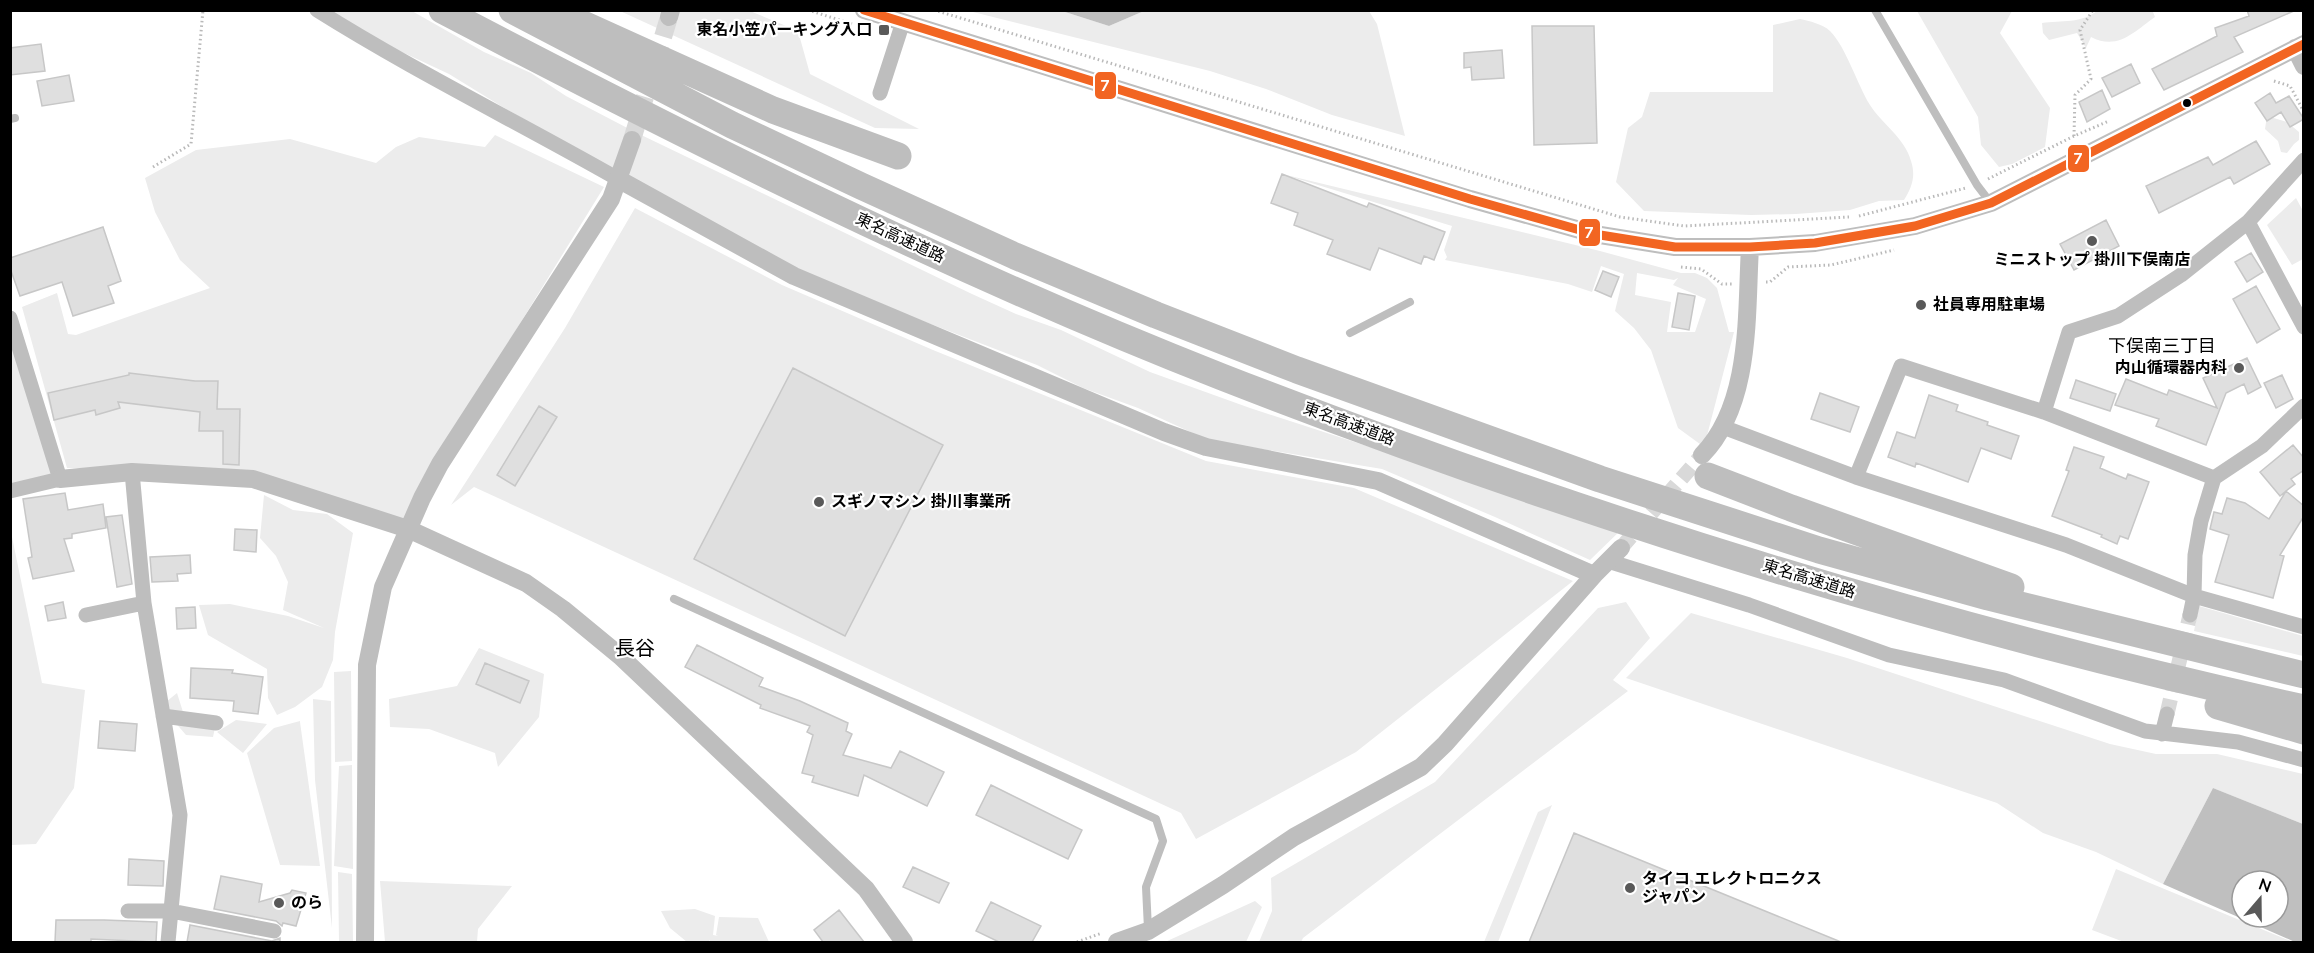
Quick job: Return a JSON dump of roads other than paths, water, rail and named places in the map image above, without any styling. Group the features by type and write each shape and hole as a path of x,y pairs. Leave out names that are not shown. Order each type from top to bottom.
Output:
{"highway":[{"name":"東名高速道路","path":"442,10 708,146 840,210 1036,299 1220,376 1432,455 1768,567 1960,624 2304,708"},
{"name":"東名高速道路","path":"512,10 732,125 861,186 1015,256 1156,315 1297,370 1600,479 1819,550 1988,597 2304,675"},
{"path":"552,10 773,110 898,156"},
{"path":"1705,465 1791,508 2167,642"},
{"path":"1960,624 2066,662 2304,731"}],"street":[{"path":"317,10 364,40 516,121 618,180 794,276 1164,432 1206,447 1378,481 1594,575"},
{"path":"869,11 1470,199 1594,234 1675,247 1750,248 1815,243 1915,226 1991,203 2299,46 2304,66"},
{"path":"880,93 903,22"},
{"path":"365,942 367,665 383,587 422,498 441,464 611,199 633,140"},
{"path":"2044,412 2069,332 2118,316 2181,275 2248,222 2304,160"},
{"path":"2248,222 2304,327"},
{"path":"1705,465 1723,428 1742,375 1750,248"},
{"path":"10,318 60,479"},
{"path":"1856,477 1901,366 2044,412 2214,478"},
{"path":"2190,615 2194,596 2194,555 2214,478 2262,446 2304,406"},
{"path":"1723,428 1856,477 2066,545 2194,596 2303,626"},
{"path":"132,472 144,603 180,815 168,942"},
{"path":"10,491 60,479 132,472 253,479 408,529 526,583 563,609 620,656 866,889 904,942"},
{"path":"1113,937 1148,931 1223,885 1294,837 1421,767 1445,744 1594,575 1621,548"},
{"path":"1608,561 1749,605 1889,655 2004,680 2145,731 2238,742 2304,760"},
{"path":"86,615 144,603"},
{"path":"2162,734 2167,714"},
{"path":"163,716 216,723"},
{"path":"128,911 171,910 274,931"}],"lane":[{"path":"1875,10 1977,185 1991,203"},
{"path":"1350,333 1410,302"},
{"path":"674,599 1156,819 1163,841 1146,887 1148,931"}],"tunnel":[{"path":"632,140 669,17"},
{"path":"1621,548 1702,455"},
{"path":"2167,714 2190,615"}],"place":[{"name":"東名小笠パーキング入口","path":"884,30"},
{"name":"ミニストップ 掛川下俣南店","path":"2092,241"},
{"name":"社員専用駐車場","path":"1921,305"},
{"name":"内山循環器内科","path":"2239,368"},
{"name":"スギノマシン 掛川事業所","path":"819,502"},
{"name":"タイコ エレクトロニクス ジャパン","path":"1630,888"},
{"name":"のら","path":"279,903"}],"district":[{"name":"下俣南三丁目","path":"2162,346"},
{"name":"長谷","path":"635,648"}]}
